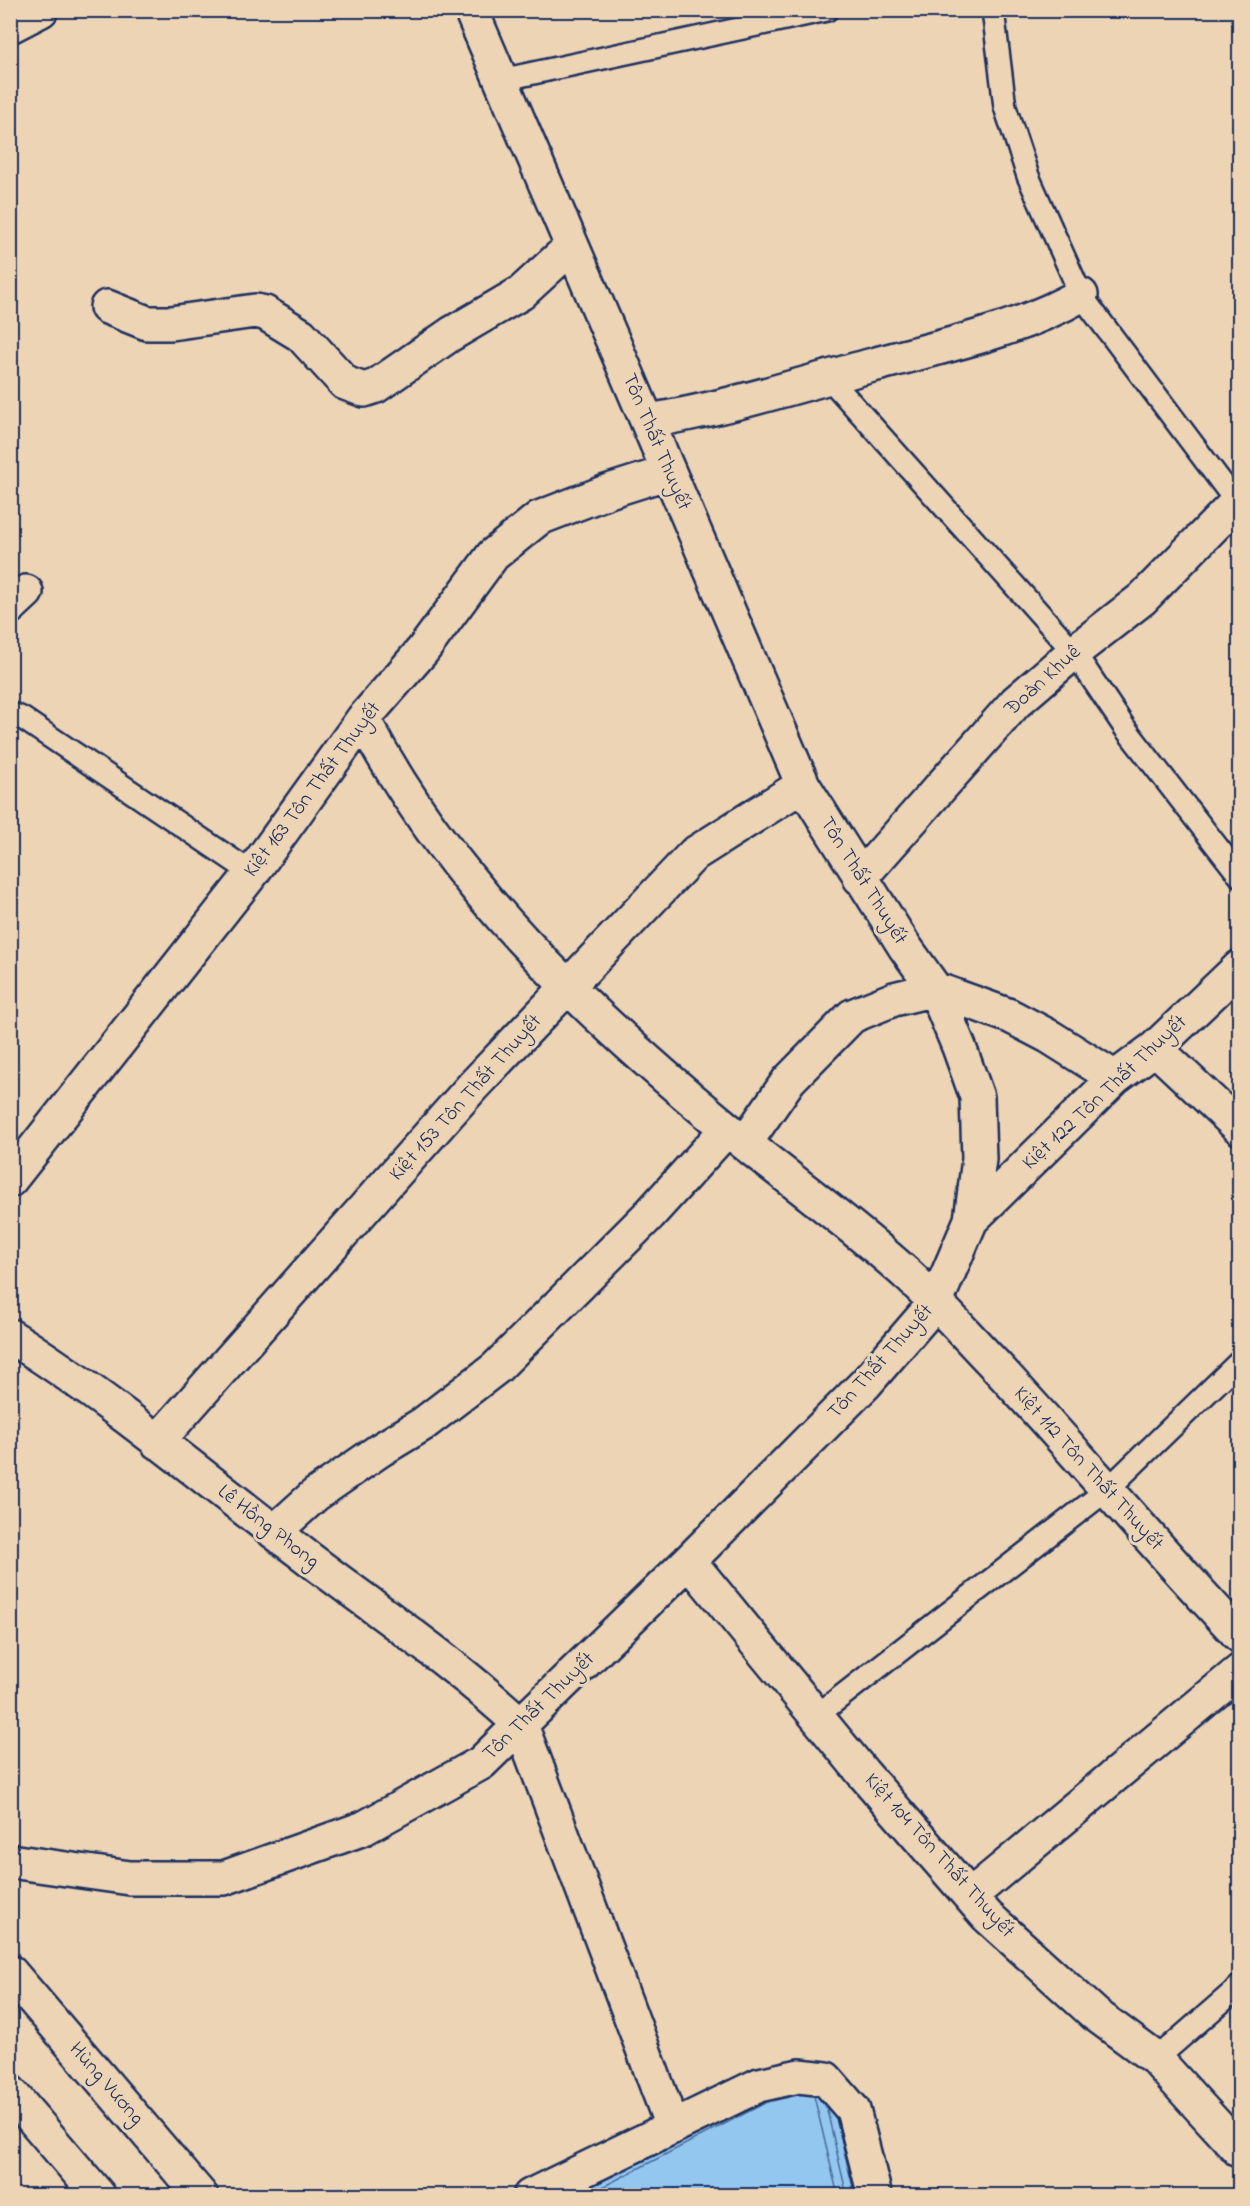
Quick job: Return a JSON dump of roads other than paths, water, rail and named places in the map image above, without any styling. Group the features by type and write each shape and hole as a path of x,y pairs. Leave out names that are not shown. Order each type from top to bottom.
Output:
{"street":[{"name":"Tôn Thất Thuyết","path":"10,1861 130,1878 224,1878 364,1828 481,1763 689,1562 866,1383 936,1302 971,1220 979,1159 977,1097 935,989 860,878 803,785 471,10"},
{"path":"107,307 147,323 171,323 255,311 265,313 301,335 345,383 364,390 375,386 460,328 521,294 572,246"},
{"path":"647,421 762,398 828,377 982,335 1060,306 1081,295"},
{"name":"Kiệt 163 Tôn Thất Thuyết","path":"10,1180 252,873 363,719 423,650 493,555 539,518 609,491 669,472"},
{"name":"Đoàn Khuê","path":"860,878 1016,702 1074,652 1142,600 1238,503"},
{"name":"Kiệt 112 Tôn Thất Thuyết","path":"363,719 391,773 461,870 508,926 569,987 736,1136 909,1276 936,1302 1239,1636"},
{"name":"Kiệt 153 Tôn Thất Thuyết","path":"157,1442 473,1086 694,854 803,785"},
{"name":"Kiệt 122 Tôn Thất Thuyết","path":"971,1220 1115,1078 1155,1048 1239,967"},
{"path":"274,1532 315,1495 380,1449 423,1424 496,1368 649,1215 736,1136 852,1016 894,999 935,989 1010,1016 1050,1037 1115,1078"},
{"path":"1155,1048 1239,1128"},
{"name":"Lê Hồng Phong","path":"10,1336 71,1374 274,1532 481,1688 521,1725"},
{"name":"Kiệt 104 Tôn Thất Thuyết","path":"689,1562 816,1716 987,1916 1095,2014 1156,2059 1239,2151"},
{"path":"970,1896 1239,1671"},
{"path":"521,1725 672,2126"},
{"name":"Hùng Vương","path":"10,1972 201,2196"},
{"path":"530,2196 759,2085 799,2076 826,2079 853,2110 874,2196"},
{"path":"10,2092 99,2196"}],"lane":[{"path":"501,80 827,10"},
{"path":"993,10 1005,107 1028,176 1081,295 1238,503"},
{"path":"828,377 1074,652 1125,728 1239,876"},
{"path":"10,713 22,718 252,873"},
{"path":"816,1716 1108,1489 1239,1361"},
{"path":"1156,2059 1239,1986"}],"water":[{"path":"791,2065 833,2079 861,2196 535,2196"}]}
